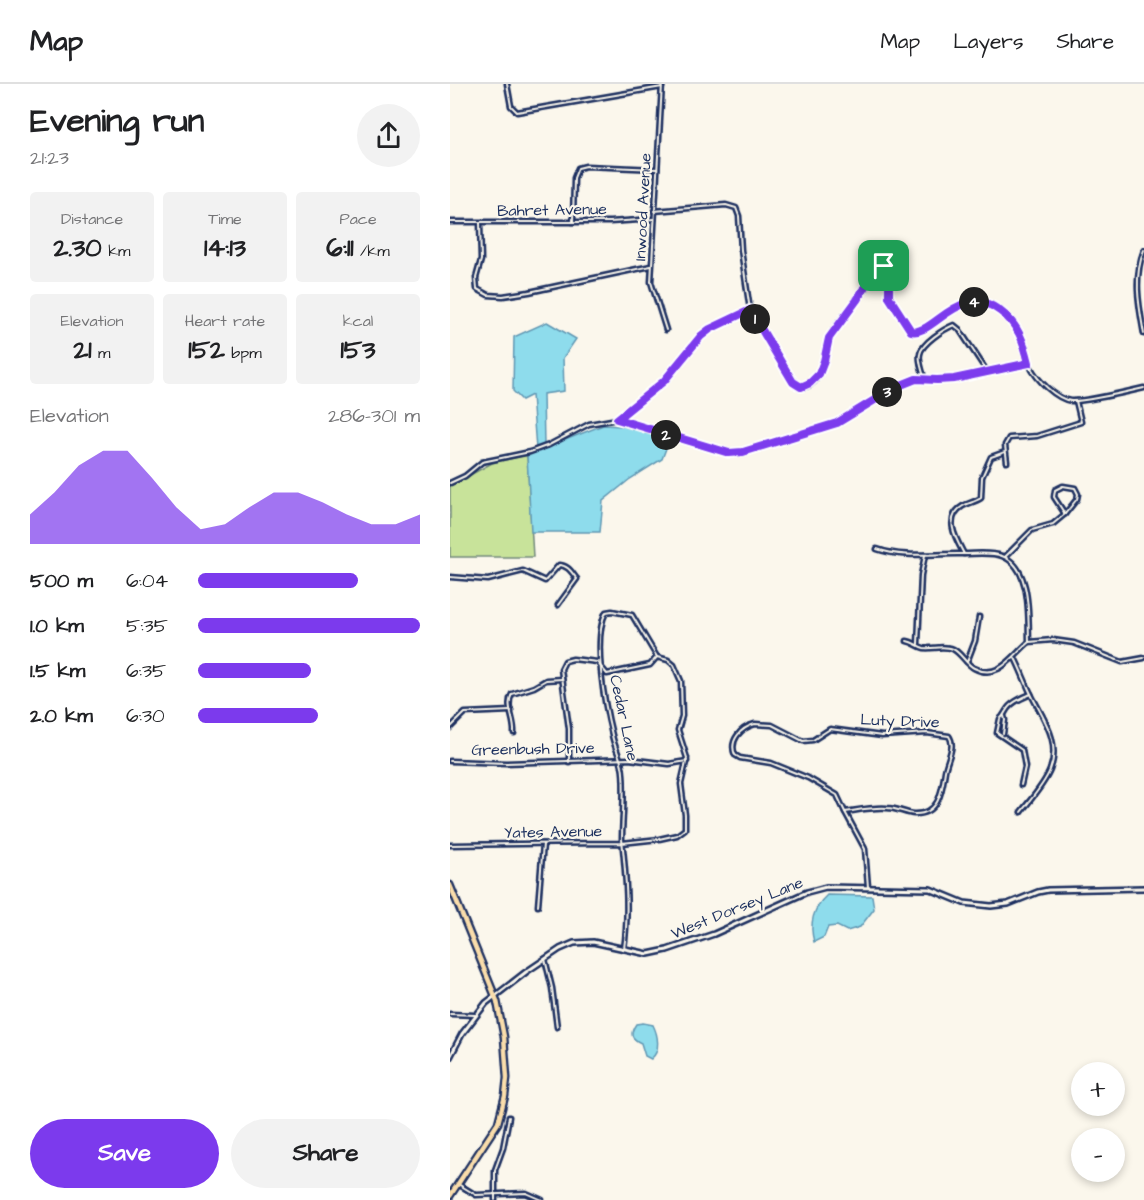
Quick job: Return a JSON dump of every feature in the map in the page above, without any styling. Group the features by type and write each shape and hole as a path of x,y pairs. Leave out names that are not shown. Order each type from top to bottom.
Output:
{"main road":[{"path":"450,885 452,897 500,1012 504,1037 506,1092 498,1123 450,1196"}],"street":[{"path":"507,84 511,106 517,112 662,86"},
{"name":"Inwood Avenue","path":"662,86 651,266 653,291 666,330"},
{"path":"573,222 574,178 578,168 586,166 657,169"},
{"path":"654,211 726,205 734,207 739,216 750,310 793,382 799,387 805,387 813,381 821,370 828,341 833,331 857,300 877,267 884,266 889,274 889,297 911,331 922,330 945,313 964,304 986,303 1001,312 1016,327 1024,342 1029,363 1038,377 1063,399 1076,401 1144,388"},
{"name":"Bahret Avenue","path":"450,222 573,222 654,219"},
{"path":"480,223 481,260 476,287 488,295 503,296 529,292 651,266"},
{"path":"1144,250 1137,277 1144,334"},
{"path":"617,419 664,381 701,336 710,329 750,310"},
{"path":"924,378 921,350 942,331 954,326 959,329 987,371"},
{"path":"450,483 465,476 482,462 530,452 589,424 617,419 729,453 743,452 837,423 901,385 916,379 941,380 1029,363"},
{"path":"1006,462 1006,442 1010,438 1037,436 1081,422 1076,401"},
{"path":"964,554 952,531 952,520 963,506 981,498 982,477 991,457 1005,452"},
{"path":"1005,557 1032,530 1053,524 1065,514 1078,497 1078,492 1070,486 1058,488 1054,492 1065,514"},
{"path":"877,549 890,554 985,554 1005,557 1017,569 1024,584 1029,642 1001,669 990,671 977,669 953,649 922,647 907,641"},
{"path":"918,644 921,575 925,555"},
{"path":"450,578 488,580 525,571 544,580 558,566 563,565 578,579 558,605"},
{"name":"Cedar Lane","path":"622,843 622,766 612,734 601,667 603,618 608,611 629,613 634,617 657,657"},
{"path":"967,662 975,642 979,617"},
{"path":"1029,642 1053,640 1082,645 1122,662 1144,658"},
{"path":"569,762 569,729 561,666 569,659 597,662 607,674 650,665 657,657 668,660 674,665 681,681 682,716 678,730 687,761 681,784 685,829 677,835 622,843"},
{"path":"1015,658 1050,731 1054,752 1048,773 1021,812"},
{"path":"514,733 509,699 515,692 534,687 546,680 562,679"},
{"path":"1003,735 1006,710 1014,702 1031,694"},
{"path":"450,728 465,713 511,711"},
{"path":"1004,716 1000,719 997,733 1022,750 1025,767 1021,785"},
{"name":"Luty Drive","path":"845,812 886,807 915,814 931,809 940,798 947,761 952,748 951,738 943,734 882,736 830,729 809,741 803,741 790,732 772,725 755,724 750,725 736,738 733,749 738,758 771,763 808,778 837,795 845,812 865,849 868,887"},
{"name":"Greenbush Drive","path":"450,761 506,763 619,760 669,764 687,761"},
{"name":"Yates Avenue","path":"450,845 622,843 626,918 624,949"},
{"path":"538,906 543,844"},
{"name":"West Dorsey Lane","path":"450,1057 451,1051 475,1016 495,996 545,959 574,943 593,942 648,954 684,945 714,934 820,888 930,889 964,903 991,906 1008,904 1048,890 1144,888"},
{"path":"545,959 552,988 557,1027"},
{"path":"450,1014 475,1016"},
{"path":"495,1200 495,1170 503,1148 508,1117"},
{"path":"458,1184 476,1195 526,1192 542,1200"}],"green space":[{"path":"527,455 533,557 450,557 450,486 492,463"}],"water":[{"path":"547,322 576,339 563,358 564,391 543,394 544,445 536,449 532,395 522,400 513,391 514,337"},
{"path":"603,425 623,426 670,438 662,459 630,479 603,501 600,532 531,532 527,455"},
{"path":"827,895 872,896 874,909 860,927 847,931 837,926 828,927 824,937 814,942 813,917 818,905"},
{"path":"636,1024 653,1025 656,1033 658,1043 651,1059 645,1056 641,1043 632,1035"}],"route":[{"path":"884,266 889,274 889,297 911,331 922,330 945,313 964,304 986,303 1010,319 1016,327 1024,342 1029,363 962,378 916,379 896,387 837,423 743,452 729,453 617,419 654,391 701,336 710,329 750,310 793,382 801,387 808,386 821,370 828,341 833,331 857,300 877,267 884,266"}]}
